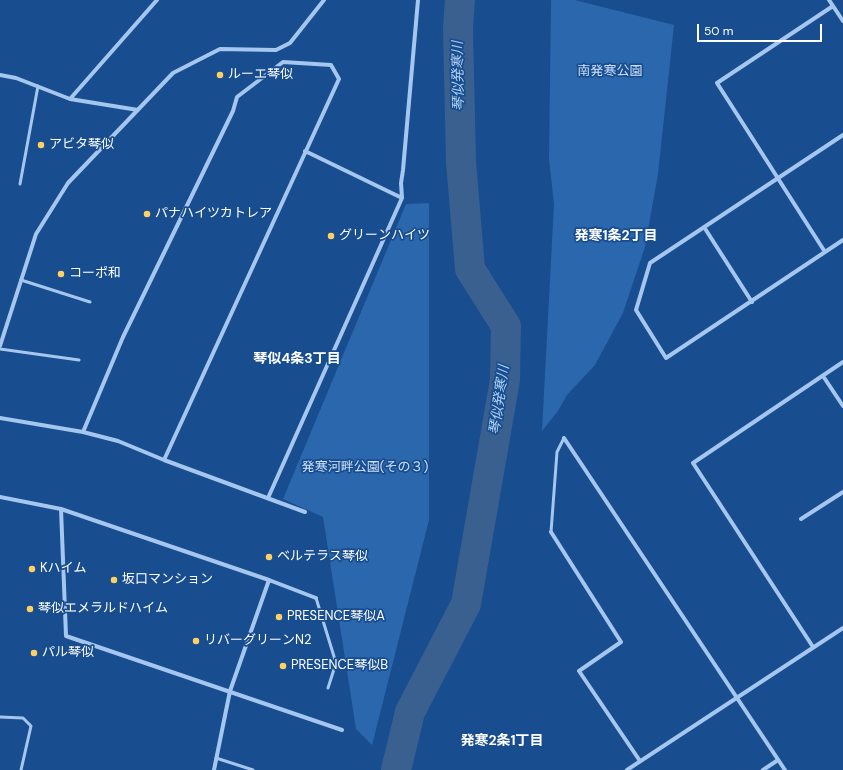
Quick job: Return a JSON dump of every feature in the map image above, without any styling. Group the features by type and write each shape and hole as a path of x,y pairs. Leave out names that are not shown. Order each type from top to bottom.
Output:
{"street":[{"path":"70,99 157,0"},
{"path":"0,347 36,234 68,183 173,73 220,49 276,50 290,43 324,0"},
{"path":"268,498 402,198 401,183 418,0"},
{"path":"829,0 843,21"},
{"path":"825,252 717,83 833,6"},
{"path":"83,432 123,337 233,111 237,97 283,62 331,65 339,79 164,460"},
{"path":"0,75 16,78 70,99 138,110"},
{"path":"843,135 650,263 636,310 666,358 843,240"},
{"path":"305,151 402,198"},
{"path":"704,226 752,302"},
{"path":"814,647 693,464 843,362"},
{"path":"823,376 843,406"},
{"path":"0,418 83,432 118,442 305,512"},
{"path":"564,438 785,770"},
{"path":"801,519 843,492"},
{"path":"0,496 61,510 269,580 316,598"},
{"path":"61,510 66,636 342,730"},
{"path":"551,532 621,642 579,671 640,761"},
{"path":"214,770 230,691 269,580"},
{"path":"627,770 843,628"},
{"path":"763,770 778,760"}],"lane":[{"path":"20,184 38,86"},
{"path":"21,280 90,302"},
{"path":"0,347 79,360"},
{"path":"551,532 557,452 564,438"},
{"path":"316,598 336,663 328,688"},
{"path":"0,717 23,718 31,726 21,770"},
{"path":"216,758 253,770"}],"green space":[{"name":"南発寒公園","path":"551,0 575,0 674,25 658,174 645,247 623,313 595,365 567,395 558,411 542,431 554,204 549,159"},
{"name":"発寒河畔公園(その３)","path":"429,203 429,520 372,745 356,729 323,517 283,499 406,204"}],"waterway":[{"name":"琴似発寒川","path":"396,770 410,712 466,604 505,380 506,326 470,269 461,162 458,28 460,0"}],"place":[{"name":"ルーエ琴似","path":"220,75"},
{"name":"アビタ琴似","path":"41,145"},
{"name":"パナハイツカトレア","path":"147,214"},
{"name":"グリーンハイツ","path":"331,236"},
{"name":"コーポ和","path":"61,274"},
{"name":"ベルテラス琴似","path":"269,557"},
{"name":"Kハイム","path":"32,569"},
{"name":"坂口マンション","path":"114,580"},
{"name":"琴似エメラルドハイム","path":"30,609"},
{"name":"PRESENCE琴似A","path":"279,617"},
{"name":"リバーグリーンN2","path":"196,641"},
{"name":"パル琴似","path":"34,653"},
{"name":"PRESENCE琴似B","path":"283,666"}],"district":[{"name":"発寒1条2丁目","path":"616,236"},
{"name":"琴似4条3丁目","path":"297,359"},
{"name":"発寒2条1丁目","path":"502,741"}]}
